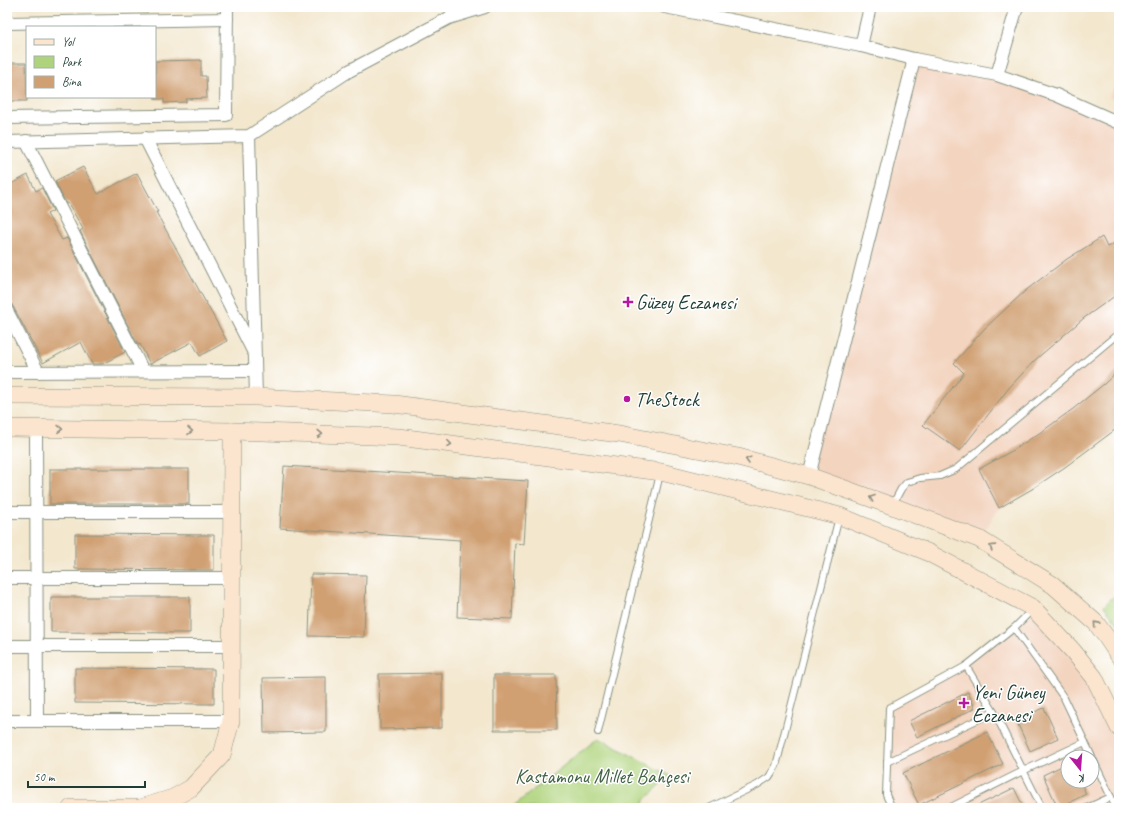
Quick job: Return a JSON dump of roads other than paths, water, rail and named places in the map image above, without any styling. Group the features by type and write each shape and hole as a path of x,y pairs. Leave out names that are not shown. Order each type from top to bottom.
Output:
{"main road":[{"path":"7,396 256,397 394,404 619,434 738,457 808,476 978,539 1053,585 1096,623 1119,656"},
{"path":"7,428 232,431 399,437 661,472 840,516 927,552 1033,608 1073,651 1094,678 1119,728"},
{"path":"71,808 140,808 173,798 191,788 222,755 231,721 232,431"}],"street":[{"path":"7,142 249,136 349,71 449,18 485,7"},
{"path":"665,7 997,75 1056,95 1119,123"},
{"path":"861,46 870,7"},
{"path":"997,75 1018,7"},
{"path":"7,23 227,13 226,115 7,118"},
{"path":"808,476 914,59"},
{"path":"249,136 256,397"},
{"path":"145,138 255,355"},
{"path":"26,141 143,371"},
{"path":"7,311 38,372"},
{"path":"7,372 255,371"},
{"path":"36,429 37,721"},
{"path":"7,512 231,512"},
{"path":"7,578 231,578"},
{"path":"7,646 231,646"},
{"path":"7,721 231,721"}],"lane":[{"path":"892,506 901,489 907,482 920,478 940,476 956,469 1119,333"},
{"path":"598,732 661,472"},
{"path":"709,808 758,785 769,777 776,766 840,516"},
{"path":"892,808 886,795 889,708 966,666 1014,628 1033,608"},
{"path":"1014,628 1064,698 1088,749"},
{"path":"966,666 994,712 1042,808"},
{"path":"887,762 994,712"},
{"path":"949,808 1085,742"},
{"path":"1100,774 1116,808"},
{"path":"1087,808 1111,797"}],"place":[{"name":"Güzey Eczanesi","path":"628,302"},
{"name":"TheStock","path":"627,399"},
{"name":"Yeni Güney Eczanesi","path":"964,703"}],"park label":[{"name":"Kastamonu Millet Bahçesi","path":"602,776"}]}
